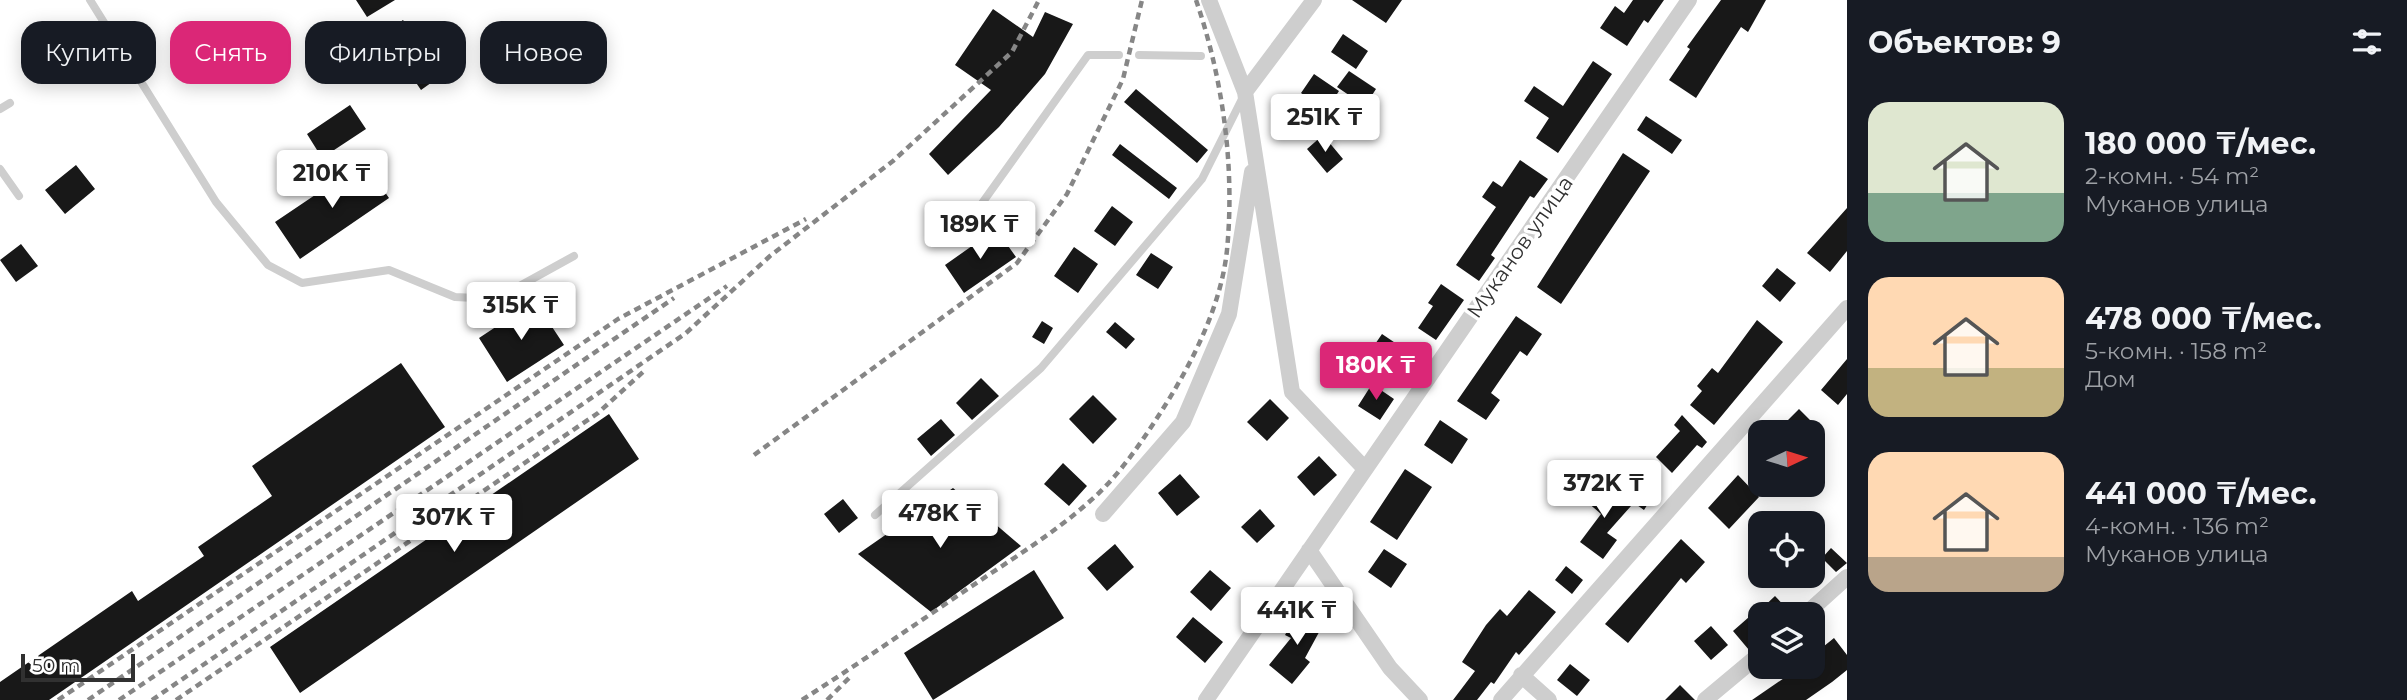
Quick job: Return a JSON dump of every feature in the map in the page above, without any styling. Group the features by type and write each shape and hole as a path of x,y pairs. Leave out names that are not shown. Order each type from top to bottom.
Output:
{"street":[{"path":"1209,0 1226,56 1245,92 1292,392 1365,469"},
{"path":"1245,92 1314,0"},
{"name":"Муканов улица","path":"1206,700 1689,0"},
{"path":"1103,514 1183,422 1229,314 1255,155"},
{"path":"1501,700 1847,308"},
{"path":"1309,550 1390,668 1420,700"},
{"path":"1819,602 1847,577"},
{"path":"1705,700 1748,664"},
{"path":"1521,675 1549,700"}],"lane":[{"path":"90,0 216,202 268,265 302,283 388,270 455,297 496,299 574,256"},
{"path":"970,220 1088,55 1119,55"},
{"path":"1139,55 1201,56"},
{"path":"875,516 1041,368 1202,179 1245,92"},
{"path":"0,109 10,103"},
{"path":"0,169 19,196"}],"building":[{"path":"356,0 395,0 367,17"},
{"path":"1352,0 1402,0 1386,23"},
{"path":"1633,0 1664,0 1648,23 1644,20 1627,46 1600,28 1615,6 1624,13"},
{"path":"1721,0 1766,0 1748,32 1741,27 1696,98 1669,80 1690,49 1687,47"},
{"path":"993,9 1033,37 1045,12 1073,24 1045,74 999,127 948,175 929,154 991,90 955,65"},
{"path":"1343,34 1368,51 1356,69 1331,52"},
{"path":"1593,61 1612,74 1558,153 1536,138 1549,118 1524,101 1534,86 1563,106"},
{"path":"1349,71 1376,89 1365,106 1337,87"},
{"path":"1314,74 1339,91 1326,111 1301,93"},
{"path":"417,84 429,84 421,90"},
{"path":"1136,89 1208,150 1197,163 1124,102"},
{"path":"350,105 366,129 322,158 307,134"},
{"path":"1646,116 1682,140 1672,154 1637,130"},
{"path":"1323,135 1343,159 1327,173 1307,149"},
{"path":"1120,144 1177,188 1169,199 1112,155"},
{"path":"1623,153 1650,171 1561,304 1537,287"},
{"path":"1520,160 1548,179 1534,198 1530,196 1491,255 1495,258 1479,281 1456,265 1496,207 1482,197 1493,181 1502,187"},
{"path":"364,162 389,198 300,259 275,222"},
{"path":"76,165 95,189 65,214 45,190"},
{"path":"1112,206 1133,222 1115,246 1094,231"},
{"path":"1847,208 1847,251 1830,272 1807,253"},
{"path":"996,229 1016,257 964,293 945,265"},
{"path":"21,244 38,266 16,282 0,260"},
{"path":"1074,247 1098,264 1078,293 1054,276"},
{"path":"1151,253 1173,267 1158,289 1136,275"},
{"path":"1777,268 1796,283 1780,302 1762,286"},
{"path":"1441,284 1464,300 1436,340 1418,328 1433,306 1428,303"},
{"path":"535,301 564,345 507,382 479,338"},
{"path":"1516,316 1542,334 1527,356 1520,351 1491,393 1500,400 1486,420 1457,401"},
{"path":"1757,320 1783,342 1714,425 1690,405 1702,391 1697,386 1712,368 1718,373"},
{"path":"1042,321 1053,328 1044,344 1032,337"},
{"path":"1115,322 1135,339 1126,349 1106,332"},
{"path":"1382,334 1419,359 1406,378 1369,353"},
{"path":"1847,359 1847,394 1838,405 1821,390"},
{"path":"401,363 445,427 49,700 0,700 0,682 132,591 138,601 204,556 198,547 272,496 252,466"},
{"path":"981,378 999,396 972,420 956,403"},
{"path":"1372,384 1394,399 1380,420 1358,406"},
{"path":"1093,395 1117,419 1093,444 1069,419"},
{"path":"1270,399 1289,418 1267,441 1247,422"},
{"path":"1799,409 1810,420 1788,420"},
{"path":"609,414 639,459 300,693 270,647"},
{"path":"1682,415 1707,442 1702,448 1697,445 1672,473 1656,457 1680,431 1674,425"},
{"path":"941,419 955,435 931,456 917,439"},
{"path":"1440,420 1468,439 1452,464 1424,445"},
{"path":"1319,456 1337,475 1314,496 1297,477"},
{"path":"1063,463 1087,486 1069,506 1044,484"},
{"path":"1405,469 1432,487 1397,540 1370,522"},
{"path":"1180,474 1200,497 1177,516 1158,493"},
{"path":"1738,475 1748,485 1748,497 1759,497 1729,529 1708,508"},
{"path":"1639,480 1656,491 1644,510 1627,498"},
{"path":"1603,482 1631,506 1607,533 1617,540 1603,559 1580,542 1601,514 1586,501"},
{"path":"953,488 1021,546 931,612 858,554"},
{"path":"843,499 858,518 839,533 824,514"},
{"path":"1260,509 1275,526 1257,543 1241,527"},
{"path":"1681,539 1705,562 1686,583 1681,578 1628,643 1605,624"},
{"path":"1115,544 1134,567 1107,591 1087,568"},
{"path":"1831,548 1847,563 1836,572 1825,561 1825,555"},
{"path":"1384,549 1407,564 1391,588 1368,572"},
{"path":"1566,566 1583,580 1572,594 1555,580"},
{"path":"1034,570 1064,618 933,700 904,653"},
{"path":"1210,570 1231,588 1211,611 1190,592"},
{"path":"1529,590 1556,612 1519,655 1516,652 1494,684 1491,682 1477,700 1453,700 1475,671 1462,662 1486,625 1500,609 1507,616"},
{"path":"1775,596 1781,602 1769,602"},
{"path":"1299,610 1324,623 1305,658 1310,662 1292,684 1269,665 1291,638 1285,635"},
{"path":"1193,617 1223,642 1205,663 1176,637"},
{"path":"1748,618 1748,649 1733,631"},
{"path":"1711,626 1728,645 1711,660 1694,641"},
{"path":"1834,638 1847,655 1847,670 1832,682 1806,700 1752,700 1783,679 1825,679 1825,645"},
{"path":"1570,664 1590,680 1577,696 1557,680"},
{"path":"1680,685 1695,700 1665,700"}],"railway":[{"path":"152,700 686,333 770,256 893,161 1012,52 1039,0"},
{"path":"754,455 1017,263 1067,194 1123,79 1142,0"},
{"path":"802,700 1075,514 1109,483 1171,397 1193,357 1218,294 1224,272 1229,219 1225,124 1213,61 1196,0"},
{"path":"58,700 618,319 806,219"},
{"path":"119,700 727,286"},
{"path":"88,700 674,298"},
{"path":"176,700 598,413 643,372"},
{"path":"827,700 849,678"}]}
